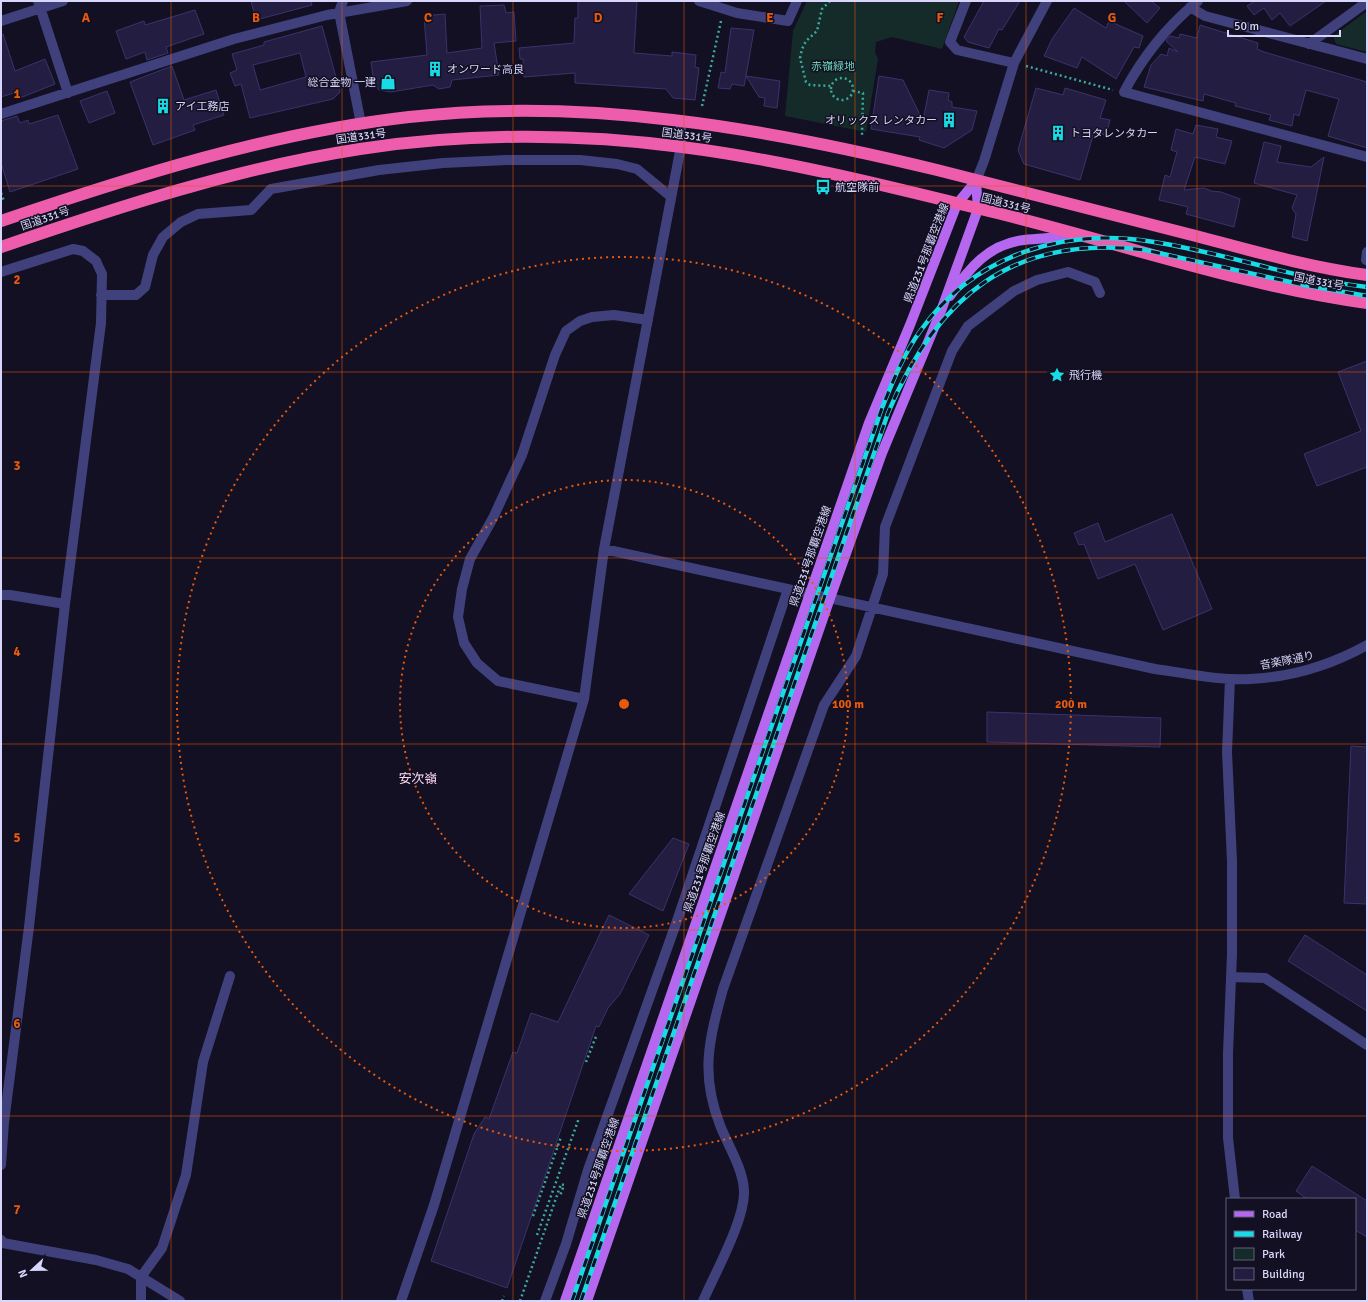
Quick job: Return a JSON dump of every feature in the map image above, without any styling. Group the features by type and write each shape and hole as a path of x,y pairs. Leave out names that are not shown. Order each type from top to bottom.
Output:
{"highway":[{"name":"国道331号","path":"1,221 97,189 197,160 286,138 361,124 463,113 523,111 585,113 681,121 745,130 843,149 976,180 1285,260 1367,275"},
{"name":"国道331号","path":"1,247 91,216 242,173 362,148 464,138 593,139 680,146 746,157 831,174 978,209 1262,283 1335,299 1367,303"}],"main road":[{"name":"県道231号那覇空港線","path":"565,1301 869,423 907,332 957,204 976,180"},
{"path":"587,1301 830,598 882,453 941,311 978,209 976,180"},
{"path":"941,311 969,269 994,249 1024,240 1077,235"}],"street":[{"path":"1,21 39,5 63,1"},
{"path":"343,1 339,12 361,124"},
{"path":"1,114 234,39 339,12 407,1"},
{"path":"699,1 725,5 788,21 797,1"},
{"path":"966,1 950,42 957,50 1014,63"},
{"path":"976,180 986,156 1014,63 1047,1"},
{"path":"1309,44 1367,2"},
{"path":"1367,59 1205,16 1194,4 1159,38 1139,63 1124,92 1367,157"},
{"path":"39,5 68,93"},
{"path":"401,1301 434,1205 584,699 604,549 680,146 681,121"},
{"path":"101,295 136,295 145,287 153,255 163,237 181,222 198,214 251,210 271,189 379,170 443,163 507,160 595,162 617,164 637,169 670,196"},
{"path":"1,272 73,249 83,251 96,261 102,274 101,324 65,604 29,927 2,1122 1,1165"},
{"path":"703,1301 740,1216 744,1190 737,1166 720,1124 711,1093 707,1065 711,1032 723,989 824,705 856,656 883,574 885,527 952,351 968,326 1014,291 1037,280 1068,272 1095,282 1100,293"},
{"path":"584,699 498,681 477,663 464,643 458,617 462,589 470,559 493,518 522,455 555,355 566,331 580,320 592,317 614,315 648,320"},
{"name":"音楽隊通り","path":"604,549 1156,669 1230,679 1281,676 1313,669 1351,654 1367,645"},
{"path":"545,1301 566,1244 588,1170 678,918 788,589"},
{"path":"1,595 10,595 65,604"},
{"path":"1230,679 1227,752 1232,861 1228,1138 1235,1198"},
{"path":"141,1301 141,1277 162,1248 186,1174 203,1062 230,976"},
{"path":"1231,977 1265,978 1367,1045"},
{"path":"1,1240 3,1243 96,1260 122,1267 180,1301"},
{"path":"1247,1290 1249,1301"}],"path":[{"path":"830,1 822,9 817,31 806,41 800,58 806,82 810,85 832,86 839,79 846,80 851,84 852,91 846,99 839,100 833,96 832,86"},
{"path":"702,106 725,5"},
{"path":"1014,63 1124,92"},
{"path":"852,91 863,93 862,135"},
{"path":"1,194 4,201"},
{"path":"586,1062 597,1034"},
{"path":"537,1235 579,1118"},
{"path":"533,1216 561,1137"},
{"path":"520,1301 561,1184 564,1185 560,1196"},
{"path":"502,1301 504,1296"}],"green space":[{"name":"赤嶺緑地","path":"807,1 959,1 942,49 892,37 876,42 875,52 878,59 866,132 785,116 793,31"},
{"path":"1367,11 1367,52 1336,44 1333,36"}],"building":[{"path":"251,1 311,1 312,5 256,20"},
{"path":"578,1 637,1 634,53 672,56 672,52 696,55 695,67 699,68 695,100 673,98 666,89 575,83 575,73 524,77 523,59 520,59 519,48 574,43 575,18 578,18"},
{"path":"984,1 1020,1 1002,30 999,29 989,48 968,42 964,37"},
{"path":"1124,1 1151,1 1160,8 1147,23"},
{"path":"1255,1 1326,1 1290,26 1280,13 1272,20 1264,8 1254,15 1247,6"},
{"name":"オンワード高良","path":"504,5 506,13 514,12 516,41 494,43 499,75 452,80 450,87 439,89 433,85 391,92 379,90 374,83 371,62 427,55 424,16 445,14 447,53 482,48 480,6"},
{"path":"1074,8 1106,28 1109,21 1143,36 1139,48 1134,47 1116,79 1082,57 1077,68 1044,56 1052,39"},
{"path":"195,10 204,34 166,47 168,53 147,60 145,52 126,59 116,31 144,21 145,25"},
{"path":"1200,25 1258,43 1257,49 1264,52 1367,82 1367,148 1328,136 1339,99 1306,90 1299,116 1294,114 1292,126 1269,120 1271,115 1235,106 1236,103 1204,94 1203,101 1144,87 1151,65 1161,54 1167,56 1169,48 1178,52 1166,41 1170,36 1179,38 1180,34 1197,38"},
{"path":"322,26 340,92 333,99 250,118 241,84 235,86 230,73 237,70 232,54 264,45 264,42","holes":["300,53 306,77 260,90 253,65"]},
{"path":"731,28 754,30 744,86 732,84 730,89 718,88 721,72 725,73"},
{"path":"3,34 15,71 45,59 55,84 20,98 17,92 1,97 1,35"},
{"name":"アイ工務店","path":"172,66 184,100 216,90 224,115 193,125 195,130 153,145 130,82"},
{"path":"746,76 780,81 777,108 764,106 765,98 759,97"},
{"path":"879,76 903,80 923,121 929,90 949,93 948,100 952,102 952,107 977,111 972,130 944,148 919,140 920,137 871,129"},
{"name":"トヨタレンタカー","path":"1036,88 1063,95 1065,88 1106,100 1100,118 1110,120 1106,135 1094,132 1080,180 1024,164 1018,150"},
{"path":"107,91 115,113 89,123 80,101"},
{"path":"58,115 78,169 10,192 1,163 1,121 17,116 20,123 28,120 29,124"},
{"path":"1196,125 1218,129 1216,137 1232,141 1225,164 1195,157 1184,190 1204,188 1240,199 1234,227 1186,214 1188,207 1159,200 1165,175 1170,177 1177,152 1171,150 1176,129 1193,134"},
{"path":"1264,142 1281,146 1277,162 1311,167 1324,157 1307,241 1292,237 1296,214 1292,208 1297,195 1254,183"},
{"path":"1367,361 1367,467 1317,486 1304,454 1361,431 1338,372"},
{"path":"1172,514 1212,609 1163,630 1135,564 1098,579 1084,544 1079,545 1074,533 1098,523 1105,542"},
{"path":"987,712 1161,718 1160,747 987,742"},
{"path":"1351,746 1367,747 1367,904 1344,903"},
{"path":"673,838 689,844 663,911 629,894"},
{"path":"609,915 649,935 620,994 608,1008 599,1027 596,1026 507,1288 431,1261 474,1134 485,1117 489,1119 513,1052 517,1053 531,1013 558,1022"},
{"path":"1305,935 1367,975 1367,1011 1288,961"},
{"path":"1312,1166 1367,1201 1367,1237 1356,1231 1356,1198 1306,1198 1296,1191"}],"railway":[{"path":"572,1301 882,408 904,358 921,330 943,304 968,282 995,265 1024,252 1055,243 1088,239 1121,238 1154,242 1313,278 1367,287"},
{"path":"581,1301 888,413 908,372 930,336 956,306 985,282 1019,264 1056,252 1098,248 1145,250 1304,285 1367,296"}],"place":[{"name":"オンワード高良","path":"435,69"},
{"name":"総合金物 一建","path":"388,82"},
{"name":"アイ工務店","path":"163,106"},
{"name":"オリックス レンタカー","path":"949,120"},
{"name":"トヨタレンタカー","path":"1058,133"},
{"name":"航空隊前","path":"823,187"},
{"name":"飛行機","path":"1057,375"}],"district":[{"name":"安次嶺","path":"418,778"}]}
